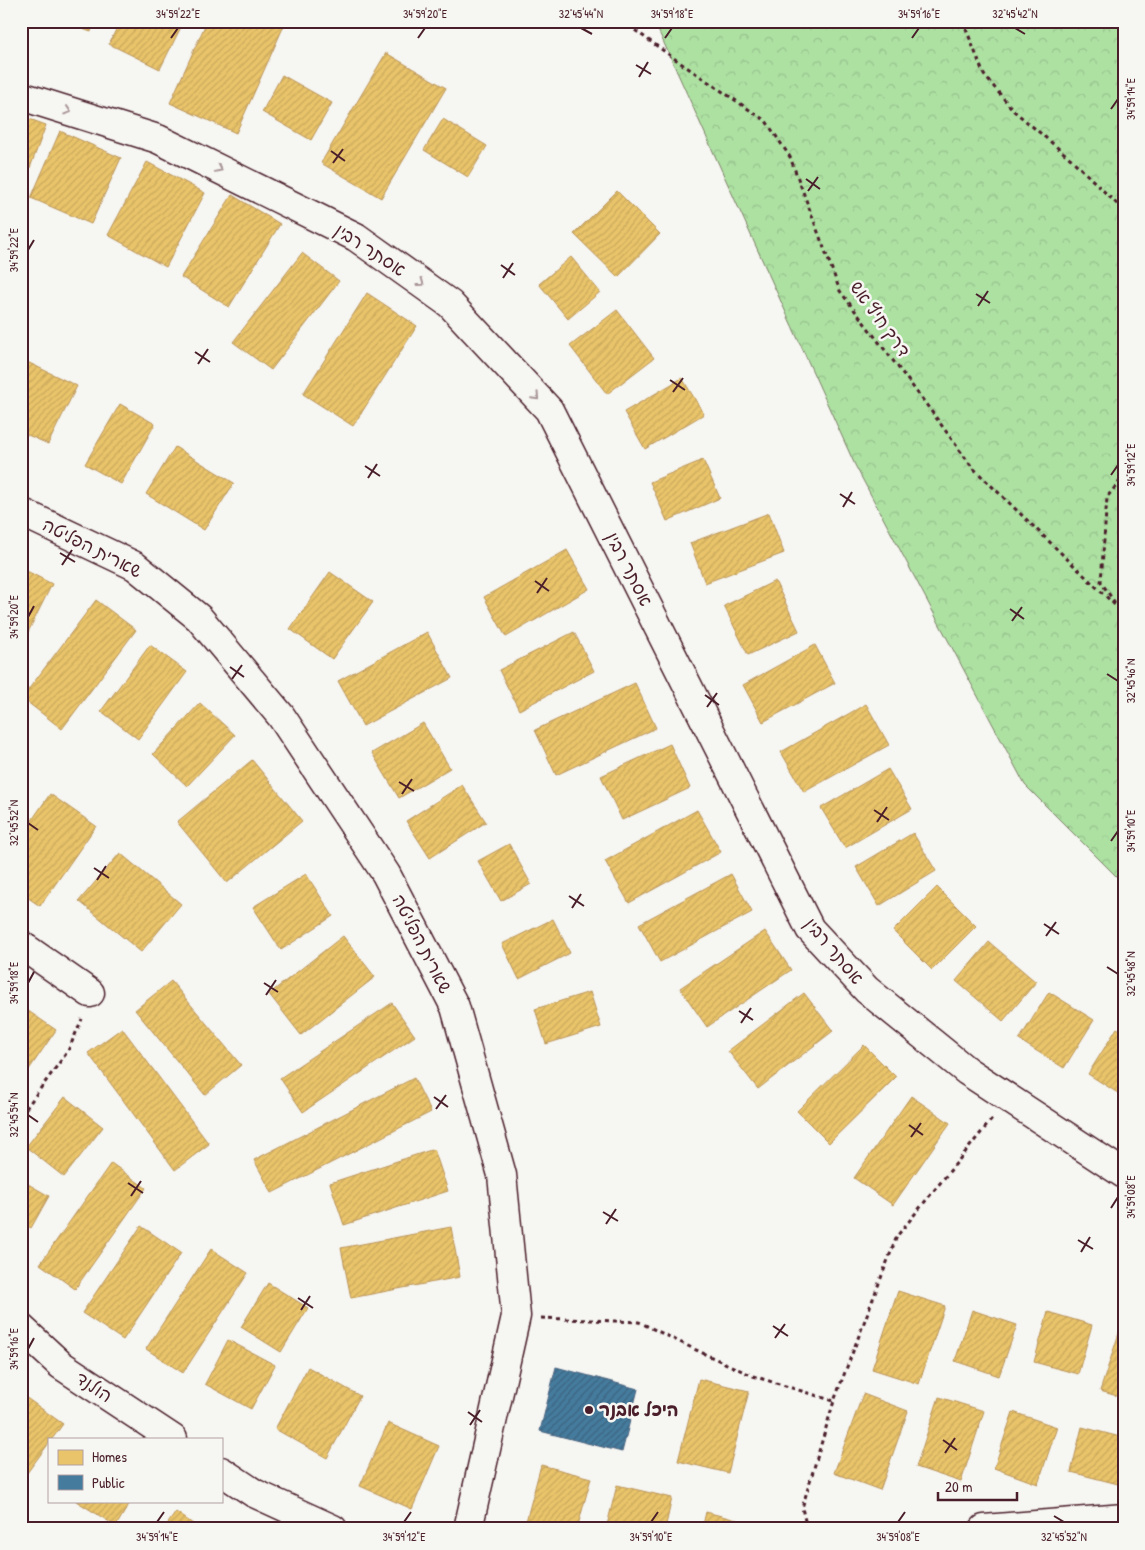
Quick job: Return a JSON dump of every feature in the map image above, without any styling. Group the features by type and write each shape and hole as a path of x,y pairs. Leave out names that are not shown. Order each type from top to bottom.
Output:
{"street":[{"name":"אסתר רבין","path":"21,96 158,139 356,236 450,304 549,410 810,929 867,990 968,1071 1124,1174"},
{"name":"שארית הפליטה","path":"21,512 135,566 199,618 281,716 386,874 455,1007 502,1175 516,1316 468,1529"},
{"path":"21,944 90,993"},
{"name":"הולנד","path":"21,1328 61,1365 171,1438"},
{"path":"222,1472 254,1493 333,1529"},
{"path":"984,1529 1124,1518"}],"path":[{"name":"דרך חיץ אש","path":"622,21 766,121 790,157 840,291 972,468 1119,609"},
{"path":"964,21 984,75 1014,111 1071,159 1124,211"},
{"path":"1124,476 1107,497 1101,582 1119,609 1124,613"},
{"path":"21,1115 68,1051 80,1026 90,993"},
{"path":"807,1529 802,1508 834,1401 897,1236 1009,1098"},
{"path":"516,1316 639,1322 694,1350 753,1376 834,1401"}],"green space":[{"path":"654,21 1124,21 1124,884 1025,785 855,465"}],"building: Homes":[{"path":"60,21 94,21 91,32"},
{"path":"120,21 184,21 160,69 109,44"},
{"path":"207,21 286,21 236,133 170,103"},
{"path":"386,53 446,88 381,198 321,163"},
{"path":"282,75 332,103 311,140 262,112"},
{"path":"21,116 46,125 21,192"},
{"path":"443,119 487,146 468,177 424,150"},
{"path":"60,131 121,158 91,224 31,198"},
{"path":"147,162 205,193 166,267 108,235"},
{"path":"617,191 660,234 618,277 574,234"},
{"path":"232,195 280,224 229,307 181,277"},
{"path":"302,253 339,281 271,370 233,342"},
{"path":"571,257 600,292 568,319 539,284"},
{"path":"367,293 417,326 353,426 303,394"},
{"path":"617,310 654,358 607,394 570,346"},
{"path":"21,359 77,386 48,444 21,432"},
{"path":"682,378 704,414 645,449 624,412"},
{"path":"120,404 155,424 121,484 85,464"},
{"path":"175,447 234,483 204,530 146,494"},
{"path":"703,460 720,498 667,521 650,482"},
{"path":"769,513 784,553 705,583 690,543"},
{"path":"567,550 589,589 506,637 484,597"},
{"path":"21,568 52,584 21,646"},
{"path":"330,572 373,602 332,659 290,629"},
{"path":"775,581 799,631 748,655 724,606"},
{"path":"96,600 136,630 62,729 22,698"},
{"path":"427,632 452,678 363,726 338,681"},
{"path":"574,632 594,671 519,710 499,670"},
{"path":"150,645 187,672 138,739 101,711"},
{"path":"815,645 835,683 763,722 743,685"},
{"path":"635,683 656,728 556,775 535,730"},
{"path":"200,703 235,735 187,786 153,754"},
{"path":"866,704 889,745 804,792 781,752"},
{"path":"423,723 450,768 399,798 372,753"},
{"path":"670,744 690,788 622,820 601,776"},
{"path":"252,760 302,821 227,883 177,822"},
{"path":"888,769 912,809 845,848 821,808"},
{"path":"462,785 486,822 430,858 406,821"},
{"path":"50,794 96,826 40,906 21,893 21,836"},
{"path":"697,810 721,852 629,903 605,861"},
{"path":"913,833 936,871 879,906 856,867"},
{"path":"509,844 531,884 501,901 478,861"},
{"path":"120,853 181,904 141,952 79,901"},
{"path":"306,874 333,916 281,950 253,907"},
{"path":"731,874 752,912 660,962 639,924"},
{"path":"937,887 976,926 932,970 893,931"},
{"path":"553,919 570,953 519,979 502,944"},
{"path":"765,931 791,970 707,1027 680,988"},
{"path":"343,936 375,977 301,1035 269,994"},
{"path":"989,942 1036,982 1003,1021 956,981"},
{"path":"171,981 241,1065 205,1095 135,1010"},
{"path":"590,992 601,1027 546,1044 535,1009"},
{"path":"1049,992 1094,1020 1064,1068 1019,1040"},
{"path":"804,993 833,1031 758,1089 728,1051"},
{"path":"392,1003 415,1036 303,1112 280,1078"},
{"path":"21,1006 56,1030 28,1071 21,1066"},
{"path":"122,1028 209,1144 175,1170 88,1053"},
{"path":"1117,1028 1124,1032 1124,1097 1088,1074"},
{"path":"864,1045 896,1077 829,1143 797,1111"},
{"path":"414,1078 431,1112 272,1193 254,1160"},
{"path":"911,1096 950,1123 893,1205 854,1178"},
{"path":"65,1097 103,1127 64,1177 26,1147"},
{"path":"434,1149 448,1191 344,1225 330,1183"},
{"path":"111,1163 146,1188 75,1289 40,1264"},
{"path":"21,1180 49,1196 31,1228 21,1222"},
{"path":"141,1226 181,1253 123,1340 82,1313"},
{"path":"451,1227 460,1277 351,1298 341,1248"},
{"path":"211,1249 248,1273 183,1373 146,1349"},
{"path":"268,1283 308,1308 281,1352 241,1327"},
{"path":"898,1291 945,1306 919,1384 872,1369"},
{"path":"972,1310 1017,1325 999,1376 955,1361"},
{"path":"1048,1312 1092,1325 1078,1374 1034,1362"},
{"path":"1122,1324 1124,1325 1124,1398 1100,1391"},
{"path":"228,1340 275,1365 251,1409 205,1384"},
{"path":"308,1367 360,1396 327,1458 275,1429"},
{"path":"699,1379 749,1391 728,1473 678,1461"},
{"path":"21,1394 63,1424 53,1438 48,1438 48,1444 24,1477 21,1475"},
{"path":"863,1394 908,1411 880,1490 834,1473"},
{"path":"939,1397 984,1411 961,1482 916,1467"},
{"path":"1013,1412 1057,1427 1038,1484 994,1468"},
{"path":"388,1423 439,1446 412,1509 360,1486"},
{"path":"1082,1427 1124,1438 1124,1461 1118,1484 1071,1472"},
{"path":"541,1465 591,1478 577,1529 524,1529"},
{"path":"617,1485 672,1498 665,1529 606,1529"},
{"path":"78,1502 130,1502 116,1526"},
{"path":"176,1512 200,1529 164,1529"},
{"path":"706,1512 756,1525 755,1529 702,1529"}],"building: Public":[{"name":"היכל אבנר","path":"556,1367 638,1389 622,1452 540,1431"}],"place":[{"name":"היכל אבנר","path":"589,1410"}]}
